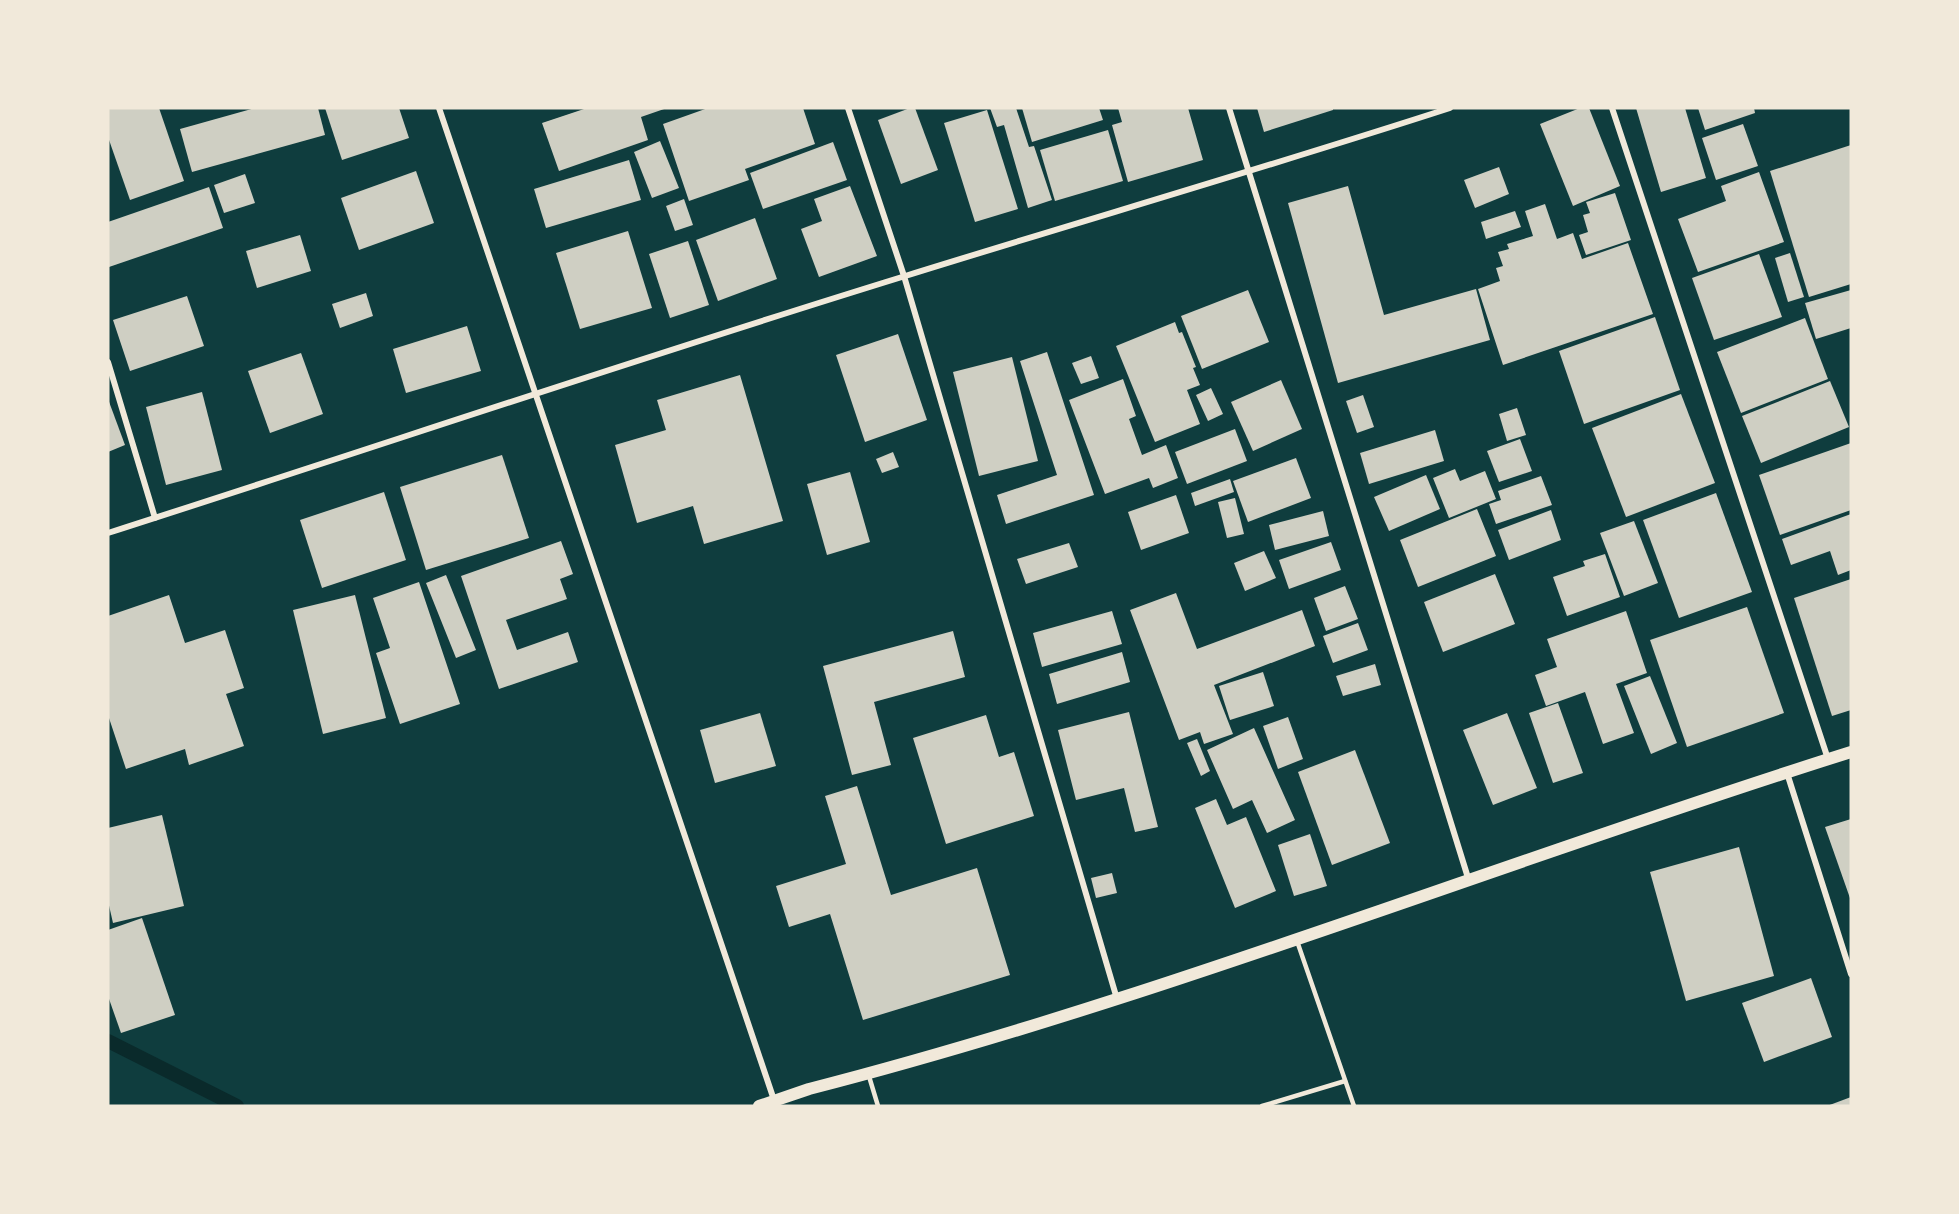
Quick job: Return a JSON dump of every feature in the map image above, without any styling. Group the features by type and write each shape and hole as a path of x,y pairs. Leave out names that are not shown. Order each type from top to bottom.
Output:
{"main road":[{"path":"761,1106 774,1100 1117,1000 1469,881 1664,811 1851,752"}],"street":[{"path":"439,108 533,394 774,1100"},
{"path":"848,108 904,276 1117,1000"},
{"path":"1229,108 1469,881"},
{"path":"108,533 904,276 1250,173 1449,108"},
{"path":"1612,108 1828,759"},
{"path":"108,362 155,518"},
{"path":"1787,773 1851,974"}],"lane":[{"path":"1296,939 1354,1106"},
{"path":"868,1073 878,1106"},
{"path":"1262,1106 1345,1081"}],"building":[{"path":"108,108 159,108 184,181 130,200 108,137"},
{"path":"255,108 318,108 325,135 192,172 180,129"},
{"path":"325,108 399,108 409,138 342,160"},
{"path":"587,108 667,108 641,117 648,140 559,171 542,123"},
{"path":"708,108 803,108 815,144 745,169 749,180 689,201 663,124"},
{"path":"915,108 938,170 901,184 878,120"},
{"path":"990,108 1016,108 1029,147 1034,146 1052,200 1028,208 1004,125 997,127"},
{"path":"1022,108 1099,108 1103,120 1032,142"},
{"path":"1118,108 1188,108 1203,160 1128,182 1112,125 1122,122"},
{"path":"1257,108 1333,108 1333,110 1264,132"},
{"path":"1580,108 1589,108 1620,186 1573,206 1540,124"},
{"path":"1636,108 1685,108 1706,178 1661,192"},
{"path":"1698,108 1754,108 1755,113 1705,130"},
{"path":"987,110 1018,209 975,222 944,123"},
{"path":"1743,124 1758,166 1716,180 1702,138"},
{"path":"1108,130 1123,181 1055,201 1040,150"},
{"path":"660,141 679,188 652,198 634,152"},
{"path":"833,142 847,180 763,209 750,173"},
{"path":"1851,145 1851,284 1809,297 1770,171"},
{"path":"629,160 641,200 546,228 534,189"},
{"path":"1499,167 1509,194 1475,208 1464,180"},
{"path":"416,171 434,223 359,250 341,198"},
{"path":"1759,172 1784,242 1698,272 1678,219 1726,201 1721,186"},
{"path":"245,174 255,203 224,213 214,185"},
{"path":"850,186 877,256 819,277 801,229 822,221 814,199"},
{"path":"1348,186 1384,315 1476,289 1490,340 1338,383 1288,203"},
{"path":"209,187 223,228 109,267 108,222"},
{"path":"1615,193 1631,240 1586,255 1579,235 1588,232 1583,215 1590,213 1586,202"},
{"path":"684,199 693,225 675,231 666,206"},
{"path":"1545,204 1557,239 1573,233 1582,259 1628,243 1653,314 1503,365 1478,289 1500,281 1496,268 1503,266 1498,252 1509,249 1507,244 1533,236 1525,211"},
{"path":"1515,211 1521,227 1486,239 1481,222"},
{"path":"755,218 777,279 718,301 696,240"},
{"path":"628,231 652,308 580,329 556,253"},
{"path":"300,235 311,271 257,288 246,251"},
{"path":"688,241 709,305 670,318 649,254"},
{"path":"1790,253 1804,297 1788,302 1775,258"},
{"path":"1759,254 1782,317 1714,340 1692,278"},
{"path":"1248,290 1269,342 1202,369 1181,316"},
{"path":"1851,290 1851,328 1816,339 1805,303"},
{"path":"366,293 373,316 340,328 332,304"},
{"path":"187,296 204,346 130,371 113,320"},
{"path":"1655,317 1680,390 1584,424 1559,351"},
{"path":"1805,318 1828,379 1741,413 1717,352"},
{"path":"1175,322 1179,333 1182,332 1196,367 1193,368 1200,385 1187,390 1200,424 1155,442 1116,346"},
{"path":"467,326 481,371 406,393 393,349"},
{"path":"898,334 927,420 865,442 836,355"},
{"path":"1047,352 1094,495 1006,524 997,495 1057,475 1020,361"},
{"path":"301,353 323,414 270,433 248,371"},
{"path":"1091,356 1099,378 1081,384 1072,363"},
{"path":"1012,357 1038,461 979,476 953,372"},
{"path":"740,375 783,521 704,544 693,506 637,523 615,445 666,430 657,400"},
{"path":"1123,379 1136,416 1129,419 1142,455 1166,445 1178,478 1153,488 1149,478 1105,494 1069,400"},
{"path":"1281,380 1302,429 1253,451 1231,402"},
{"path":"1830,381 1849,427 1761,463 1742,416"},
{"path":"1211,388 1223,414 1208,421 1196,395"},
{"path":"202,392 222,470 166,485 146,407"},
{"path":"1681,394 1715,483 1626,517 1592,428"},
{"path":"1363,395 1374,427 1357,433 1346,401"},
{"path":"108,399 125,445 108,452"},
{"path":"1517,408 1526,435 1507,441 1499,414"},
{"path":"1235,429 1247,461 1187,484 1175,452"},
{"path":"1435,430 1444,461 1369,484 1360,453"},
{"path":"1520,439 1532,471 1499,482 1487,451"},
{"path":"1851,443 1851,510 1780,535 1759,475"},
{"path":"893,452 899,467 882,473 876,459"},
{"path":"502,455 529,538 426,570 400,487"},
{"path":"1296,458 1311,498 1248,522 1233,481"},
{"path":"1455,469 1460,481 1485,471 1496,499 1449,518 1433,478"},
{"path":"850,472 870,542 827,555 807,484"},
{"path":"1426,475 1440,509 1389,531 1374,497"},
{"path":"1541,476 1552,505 1496,524 1489,504 1501,500 1498,491"},
{"path":"1230,479 1234,492 1195,506 1191,493"},
{"path":"384,492 406,560 322,588 300,520"},
{"path":"1716,493 1752,592 1679,618 1643,520"},
{"path":"1176,495 1189,533 1141,550 1128,512"},
{"path":"1235,498 1244,534 1227,538 1218,502"},
{"path":"1477,509 1496,556 1418,587 1400,540"},
{"path":"1551,510 1561,540 1509,560 1498,530"},
{"path":"1323,511 1329,536 1275,550 1269,525"},
{"path":"1851,514 1851,570 1838,575 1830,551 1791,565 1782,539"},
{"path":"1634,521 1658,583 1624,596 1600,533"},
{"path":"561,541 573,574 560,579 567,599 506,620 517,650 568,632 578,662 499,689 461,576"},
{"path":"1331,542 1341,570 1289,589 1279,560"},
{"path":"1069,543 1078,567 1026,584 1017,559"},
{"path":"1264,551 1276,578 1245,591 1234,563"},
{"path":"1605,554 1620,597 1567,616 1553,577 1585,566 1583,561"},
{"path":"1495,574 1515,624 1443,652 1424,602"},
{"path":"446,575 476,650 456,658 426,583"},
{"path":"1851,579 1851,710 1832,716 1794,598"},
{"path":"419,582 460,704 400,724 376,653 390,648 373,598"},
{"path":"1345,586 1358,619 1326,631 1314,598"},
{"path":"1176,593 1197,649 1302,610 1315,646 1214,685 1233,734 1204,744 1200,732 1179,740 1130,610"},
{"path":"169,595 185,643 225,630 244,688 226,694 244,746 189,765 185,749 126,769 108,715 108,616"},
{"path":"355,595 386,718 323,734 293,610"},
{"path":"1747,607 1784,713 1687,747 1650,640"},
{"path":"1112,611 1122,644 1042,667 1033,633"},
{"path":"1626,611 1647,673 1616,684 1634,733 1603,744 1585,692 1546,706 1535,675 1557,667 1547,639"},
{"path":"1358,623 1368,650 1333,663 1323,636"},
{"path":"953,631 965,677 874,702 891,765 852,775 823,666"},
{"path":"1122,652 1130,682 1057,704 1049,674"},
{"path":"1375,664 1381,685 1343,696 1336,676"},
{"path":"1263,672 1274,706 1230,720 1219,686"},
{"path":"1650,676 1677,743 1651,754 1624,686"},
{"path":"1558,703 1583,773 1553,783 1529,713"},
{"path":"1129,712 1158,827 1135,832 1124,788 1076,800 1058,730"},
{"path":"760,713 776,766 715,783 700,730"},
{"path":"1507,713 1537,788 1493,805 1463,730"},
{"path":"986,715 999,757 1014,752 1034,816 946,844 913,738"},
{"path":"1288,717 1303,759 1278,769 1263,726"},
{"path":"1254,728 1295,820 1267,833 1252,800 1233,809 1207,750"},
{"path":"1197,739 1210,771 1201,776 1187,743"},
{"path":"1355,750 1390,843 1332,865 1298,772"},
{"path":"857,786 891,895 977,868 1010,975 863,1020 830,914 789,927 776,886 846,864 825,796"},
{"path":"1216,799 1227,825 1246,817 1276,891 1235,908 1195,808"},
{"path":"162,815 184,906 113,923 108,901 108,828"},
{"path":"1851,819 1851,901 1825,827"},
{"path":"1310,834 1327,886 1294,896 1278,845"},
{"path":"1739,847 1774,976 1686,1001 1650,872"},
{"path":"1112,873 1117,893 1096,898 1091,878"},
{"path":"142,918 175,1015 121,1033 108,996 108,930"},
{"path":"1811,978 1832,1037 1764,1062 1742,1003"},
{"path":"1851,1097 1851,1106 1827,1106"}],"waterway":[{"path":"108,1041 237,1106"}]}
